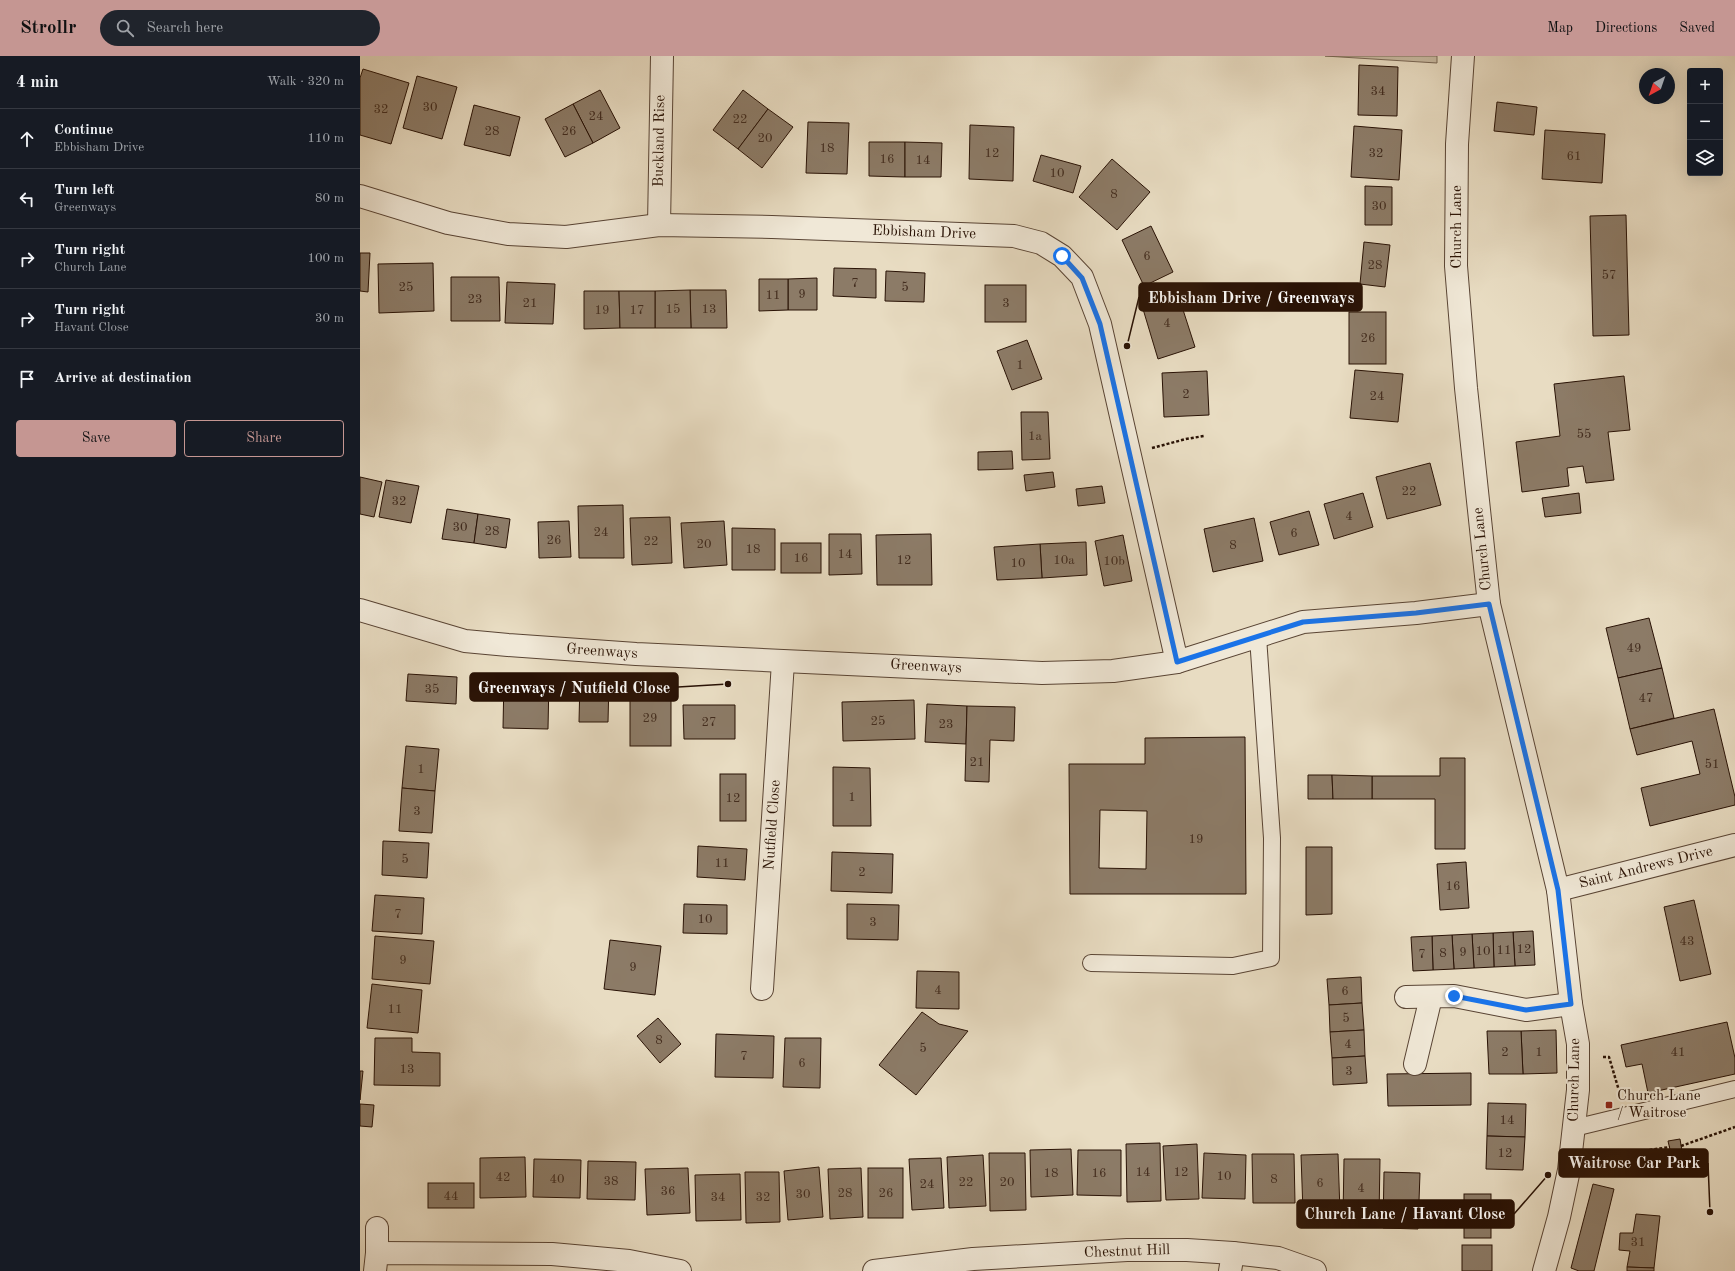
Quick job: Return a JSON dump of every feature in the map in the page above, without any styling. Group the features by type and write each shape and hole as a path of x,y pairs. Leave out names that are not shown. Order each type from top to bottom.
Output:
{"street":[{"name":"Buckland Rise","path":"659,225 662,56"},
{"name":"Church Lane","path":"1463,56 1457,144 1456,266 1466,388 1489,604 1558,890 1571,1004 1578,1044 1574,1128 1569,1170 1559,1217 1544,1271"},
{"name":"Ebbisham Drive","path":"360,196 448,223 508,234 566,236 659,225 772,227 1014,236 1041,243 1062,256 1082,278 1100,324 1177,662"},
{"name":"Greenways","path":"360,610 465,641 636,654 1042,673 1112,671 1177,662 1303,622 1416,613 1489,604"},
{"name":"Nutfield Close","path":"762,989 783,662"},
{"name":"Saint Andrews Drive","path":"1558,890 1735,845"},
{"path":"1406,996 1454,996 1526,1010 1571,1004"},
{"path":"1415,1064 1431,997"},
{"path":"377,1228 376,1262 552,1254 629,1261 680,1271"},
{"name":"Chestnut Hill","path":"874,1271 974,1265 1127,1250 1187,1250 1231,1262 1278,1258 1315,1271"}],"lane":[{"path":"1091,963 1233,966 1271,958 1272,838 1258,637"},
{"path":"1574,1128 1735,1090"}],"path":[{"path":"1146,450 1186,439 1204,436"},
{"path":"1578,1060 1609,1057 1626,1116"},
{"path":"1681,1146 1735,1127"},
{"path":"1587,1159 1670,1148"}],"shaded area":[{"path":"1325,56 1437,56 1437,63"}],"building":[{"path":"1359,65 1398,67 1397,116 1358,115"},
{"path":"363,69 409,83 391,144 360,135 360,78"},
{"path":"417,76 457,87 442,139 403,128"},
{"path":"600,90 620,128 593,143 573,104"},
{"path":"743,90 768,109 738,149 713,130"},
{"path":"1497,102 1537,107 1534,135 1494,131"},
{"path":"573,104 593,143 565,157 545,119"},
{"path":"474,105 520,117 510,156 464,145"},
{"path":"768,109 793,127 762,168 738,149"},
{"path":"808,122 849,123 847,174 806,173"},
{"path":"970,125 1014,127 1013,181 969,179"},
{"path":"1354,126 1402,130 1399,180 1351,177"},
{"path":"1545,130 1605,134 1602,183 1542,179"},
{"path":"869,142 905,142 905,177 869,176"},
{"path":"905,142 942,143 941,177 905,177"},
{"path":"1041,155 1081,166 1073,193 1033,181"},
{"path":"1112,159 1150,192 1117,230 1079,197"},
{"path":"1365,186 1392,187 1392,225 1365,225"},
{"path":"1626,215 1629,335 1593,336 1590,216"},
{"path":"1151,226 1173,272 1144,286 1122,240"},
{"path":"1364,242 1390,245 1385,287 1360,284"},
{"path":"360,253 370,253 368,292 360,291"},
{"path":"433,263 434,311 379,313 378,264"},
{"path":"834,268 876,269 876,298 833,296"},
{"path":"886,271 925,273 924,302 885,301"},
{"path":"451,277 499,277 500,321 451,321"},
{"path":"817,278 817,310 788,310 788,279"},
{"path":"759,279 788,279 788,310 759,311"},
{"path":"507,282 555,284 553,324 505,323"},
{"path":"985,285 1026,285 1026,322 985,322"},
{"path":"1176,288 1195,347 1158,359 1140,299"},
{"path":"690,290 726,290 727,328 691,328"},
{"path":"690,290 691,328 655,328 655,291"},
{"path":"584,291 619,291 620,328 584,329"},
{"path":"619,291 655,291 655,328 620,328"},
{"path":"1349,312 1386,312 1386,364 1349,364"},
{"path":"1027,340 1042,379 1012,390 997,351"},
{"path":"1355,370 1403,374 1398,422 1350,418"},
{"path":"1207,371 1209,415 1164,417 1162,373"},
{"path":"1624,376 1630,430 1608,432 1614,480 1586,483 1583,466 1567,468 1569,486 1522,492 1516,442 1560,436 1554,384"},
{"path":"1021,412 1048,412 1050,459 1022,460"},
{"path":"1012,451 1013,469 978,470 978,452"},
{"path":"1430,463 1441,505 1387,519 1376,477"},
{"path":"1053,472 1055,487 1026,491 1024,475"},
{"path":"360,477 382,482 374,517 360,514"},
{"path":"386,480 419,486 411,523 379,517"},
{"path":"1102,486 1105,503 1078,506 1076,489"},
{"path":"1363,493 1373,527 1334,539 1324,504"},
{"path":"1579,493 1581,513 1545,517 1542,498"},
{"path":"623,505 624,558 579,558 578,506"},
{"path":"447,509 478,514 474,543 442,539"},
{"path":"1309,511 1319,545 1279,555 1270,522"},
{"path":"478,514 510,519 506,548 474,543"},
{"path":"670,517 672,563 632,565 630,518"},
{"path":"1254,518 1263,561 1213,572 1204,529"},
{"path":"569,521 571,557 539,558 538,522"},
{"path":"724,521 727,565 684,568 681,523"},
{"path":"732,528 775,529 775,570 732,570"},
{"path":"829,534 861,534 862,574 829,575"},
{"path":"931,534 932,585 877,585 876,535"},
{"path":"1123,535 1132,581 1104,586 1095,541"},
{"path":"1086,542 1087,575 1042,578 1040,544"},
{"path":"781,543 821,543 821,573 781,573"},
{"path":"1040,544 1042,578 997,580 994,547"},
{"path":"1649,618 1662,668 1618,678 1606,628"},
{"path":"1662,668 1674,718 1630,729 1618,678"},
{"path":"408,674 457,677 456,704 406,701"},
{"path":"504,677 549,678 548,729 503,728"},
{"path":"580,680 609,681 608,722 579,722"},
{"path":"630,691 671,691 671,746 630,746"},
{"path":"914,700 915,739 843,741 842,702"},
{"path":"927,704 967,706 966,744 925,742"},
{"path":"683,705 735,705 735,739 684,739"},
{"path":"967,706 1015,707 1014,741 990,740 989,782 965,781"},
{"path":"1714,709 1735,797 1735,805 1650,826 1641,788 1700,774 1692,741 1637,755 1630,729"},
{"path":"1245,737 1246,894 1070,894 1069,764 1145,764 1145,738","holes":["1100,810 1147,811 1146,869 1099,868"]},
{"path":"406,746 439,749 435,791 402,788"},
{"path":"1440,758 1465,758 1465,849 1435,849 1435,799 1372,799 1372,776 1440,776"},
{"path":"833,767 870,768 871,826 833,826"},
{"path":"720,774 746,774 746,821 720,821"},
{"path":"1308,775 1332,775 1333,799 1308,799"},
{"path":"1332,775 1372,776 1372,799 1333,799"},
{"path":"402,788 435,791 432,833 399,831"},
{"path":"383,841 429,843 427,878 382,875"},
{"path":"698,846 747,849 745,880 697,877"},
{"path":"1306,847 1332,847 1332,914 1306,915"},
{"path":"832,852 893,854 892,893 831,891"},
{"path":"1466,862 1469,908 1440,910 1437,864"},
{"path":"375,895 424,898 422,934 372,931"},
{"path":"1694,900 1711,974 1680,981 1664,907"},
{"path":"684,904 727,905 727,934 683,933"},
{"path":"847,904 899,905 898,940 847,939"},
{"path":"1533,931 1535,965 1515,966 1513,932"},
{"path":"1513,932 1515,966 1494,967 1493,933"},
{"path":"1493,933 1494,967 1474,968 1472,934"},
{"path":"1472,934 1474,968 1454,969 1452,935"},
{"path":"1452,935 1454,969 1433,970 1432,936"},
{"path":"375,936 434,941 430,984 372,979"},
{"path":"1432,936 1433,970 1413,971 1411,937"},
{"path":"610,940 661,946 655,995 604,989"},
{"path":"917,971 959,972 959,1009 916,1008"},
{"path":"1361,977 1362,1003 1329,1005 1327,979"},
{"path":"372,984 422,990 418,1033 367,1028"},
{"path":"1362,1003 1364,1030 1330,1032 1329,1005"},
{"path":"922,1012 939,1024 968,1031 916,1095 879,1065"},
{"path":"658,1018 681,1044 660,1063 637,1036"},
{"path":"1727,1022 1735,1058 1735,1074 1648,1093 1642,1064 1626,1067 1621,1045"},
{"path":"1364,1030 1365,1056 1332,1058 1330,1032"},
{"path":"1556,1030 1557,1073 1523,1074 1521,1031"},
{"path":"1487,1031 1521,1031 1523,1074 1489,1074"},
{"path":"716,1034 774,1036 773,1078 715,1077"},
{"path":"375,1038 412,1038 412,1052 440,1053 440,1086 374,1085"},
{"path":"785,1038 821,1038 820,1088 783,1087"},
{"path":"1365,1056 1367,1083 1333,1085 1332,1058"},
{"path":"360,1071 363,1071 360,1100"},
{"path":"1471,1073 1471,1105 1388,1106 1387,1074"},
{"path":"1488,1103 1526,1104 1525,1137 1487,1136"},
{"path":"360,1104 374,1105 372,1127 360,1126"},
{"path":"1487,1136 1525,1137 1523,1170 1486,1169"},
{"path":"1680,1139 1682,1151 1671,1154 1668,1141"},
{"path":"1160,1143 1161,1201 1127,1202 1126,1144"},
{"path":"1197,1144 1199,1199 1166,1200 1163,1146"},
{"path":"1071,1149 1073,1195 1031,1197 1030,1150"},
{"path":"1078,1150 1121,1150 1121,1196 1077,1195"},
{"path":"989,1153 1025,1153 1026,1210 990,1211"},
{"path":"1204,1153 1246,1155 1245,1199 1202,1198"},
{"path":"1252,1154 1294,1154 1295,1203 1253,1203"},
{"path":"1338,1154 1340,1212 1303,1212 1301,1155"},
{"path":"983,1155 986,1206 949,1208 947,1157"},
{"path":"525,1157 526,1197 480,1198 480,1158"},
{"path":"941,1158 944,1208 912,1210 909,1159"},
{"path":"534,1159 581,1160 580,1198 533,1197"},
{"path":"1344,1159 1380,1159 1379,1217 1343,1217"},
{"path":"588,1161 636,1162 635,1200 587,1199"},
{"path":"819,1167 823,1217 788,1220 784,1171"},
{"path":"688,1168 690,1213 647,1215 645,1169"},
{"path":"861,1168 863,1217 830,1219 828,1169"},
{"path":"868,1168 903,1168 903,1218 868,1218"},
{"path":"745,1172 779,1172 780,1222 746,1223"},
{"path":"1384,1172 1420,1173 1418,1229 1383,1228"},
{"path":"740,1174 741,1220 696,1221 695,1175"},
{"path":"428,1183 474,1183 474,1208 428,1208"},
{"path":"1593,1184 1614,1189 1594,1271 1579,1271 1571,1268"},
{"path":"1464,1194 1491,1194 1491,1238 1464,1238"},
{"path":"1636,1214 1660,1216 1654,1268 1627,1267 1630,1251 1619,1250 1620,1233 1633,1233"},
{"path":"1462,1245 1492,1245 1492,1271 1462,1271"},
{"path":"1627,1267 1654,1268 1654,1271 1627,1271"}],"place":[{"name":"Ebbisham Drive / Greenways","path":"1127,346"},
{"name":"Greenways / Nutfield Close","path":"728,684"},
{"name":"Church Lane / Waitrose","path":"1609,1105"},
{"name":"Church Lane / Havant Close","path":"1548,1175"},
{"name":"Waitrose Car Park","path":"1710,1212"}],"route":[{"path":"1062,256 1082,278 1100,324 1177,662 1303,622 1416,613 1489,604 1558,890 1565,939 1571,1004 1559,1007 1526,1010 1454,996"}]}
